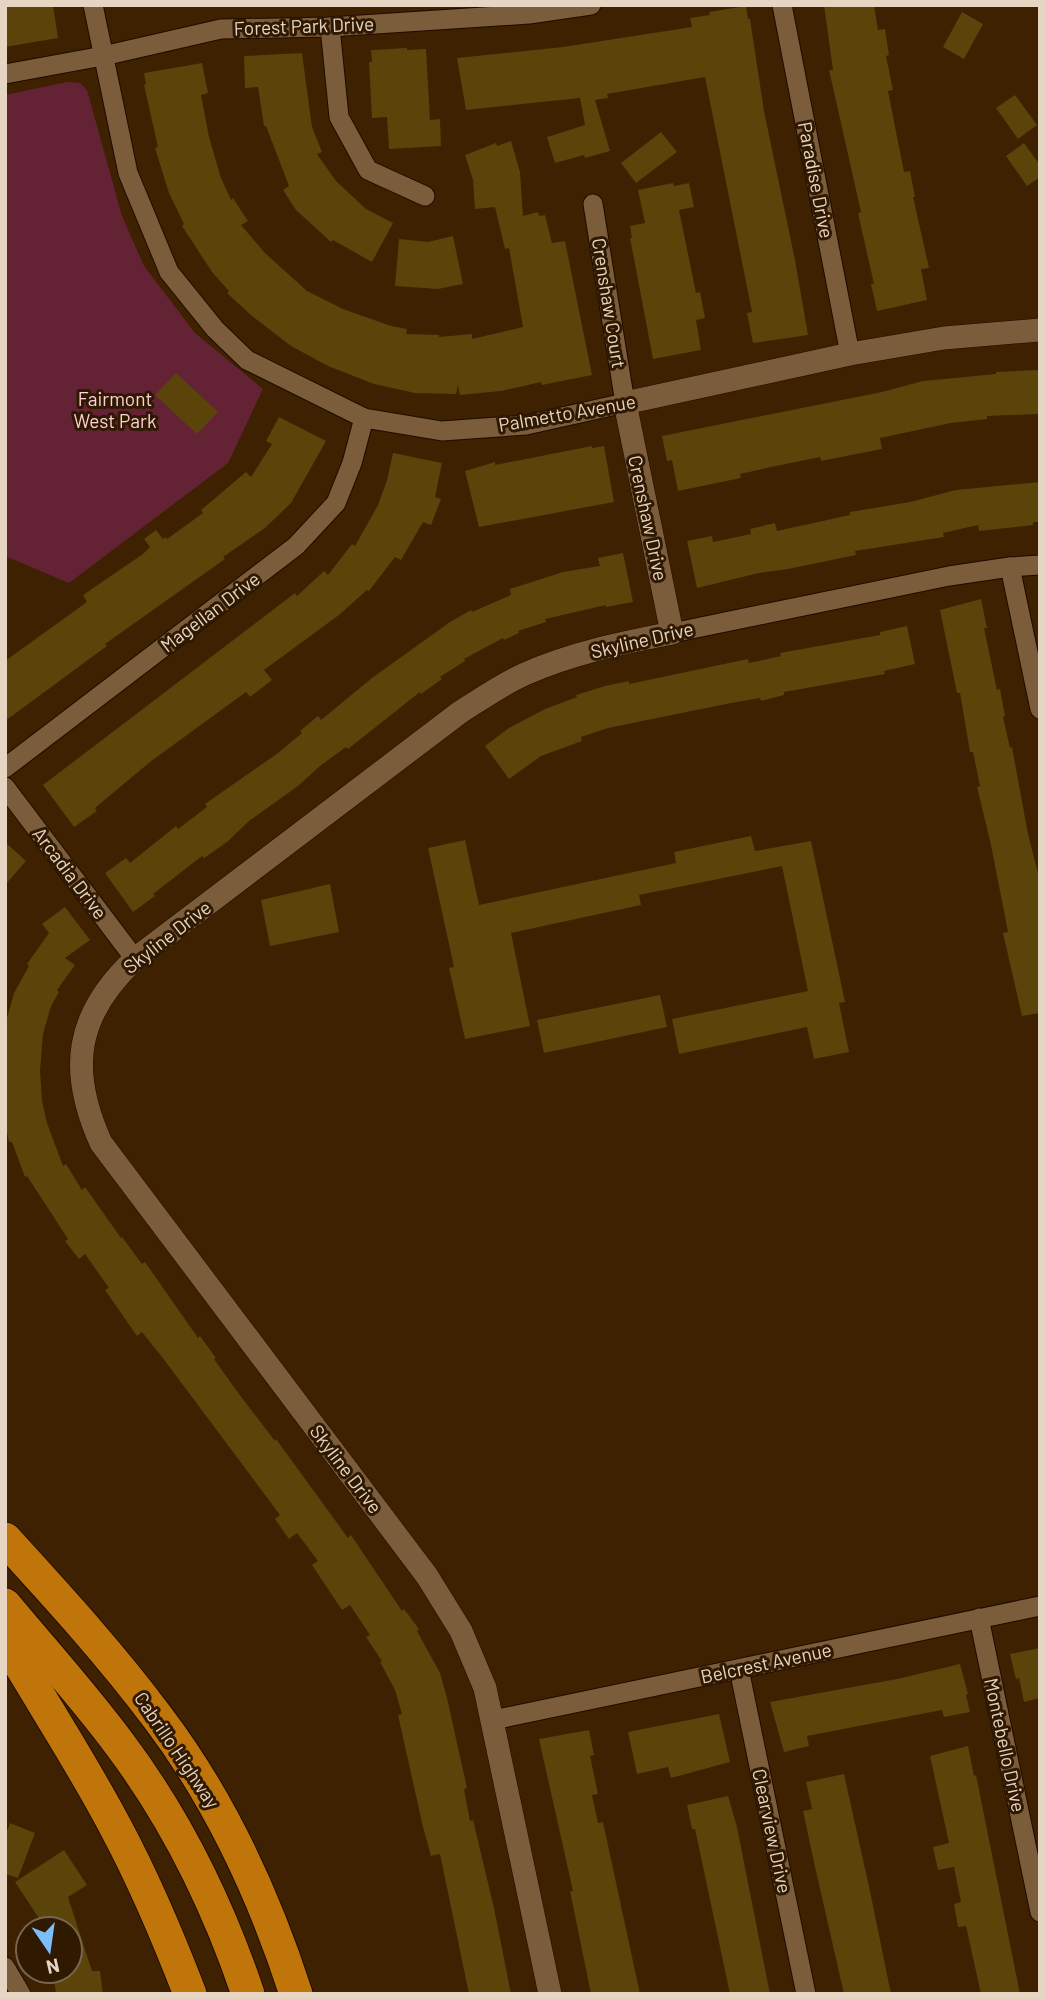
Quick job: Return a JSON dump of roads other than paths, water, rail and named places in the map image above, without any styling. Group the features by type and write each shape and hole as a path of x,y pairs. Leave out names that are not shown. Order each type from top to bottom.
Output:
{"highway":[{"name":"Cabrillo Highway","path":"5,1539 119,1667 160,1719 200,1780 260,1892 296,1994"},
{"path":"5,1605 121,1747 168,1818 208,1893 248,1994"},
{"path":"5,1639 117,1829 163,1926 190,1994"},
{"path":"200,1780 235,1831 274,1899 317,1994"}],"street":[{"name":"Palmetto Avenue","path":"93,5 128,173 169,272 215,330 247,360 363,418 442,431 526,425 850,354 944,338 1040,330"},
{"name":"Forest Park Drive","path":"5,75 221,29 330,27 529,14 591,5"},
{"name":"Paradise Drive","path":"782,5 850,354"},
{"path":"330,27 339,117 368,170 425,196"},
{"name":"Crenshaw Court","path":"593,204 625,403"},
{"name":"Crenshaw Drive","path":"625,403 672,633"},
{"name":"Magellan Drive","path":"5,768 296,546 336,503 352,463 363,418"},
{"name":"Skyline Drive","path":"550,1994 493,1720 475,1660 427,1576 101,1143 84,1098 81,1072 82,1046 90,1021 116,976 135,959 459,713 524,674 596,649 949,576 1040,565"},
{"path":"1010,567 1040,709"},
{"name":"Arcadia Drive","path":"5,788 135,959"},
{"name":"Belcrest Avenue","path":"493,1720 1040,1606"},
{"name":"Montebello Drive","path":"979,1618 1040,1912"},
{"name":"Clearview Drive","path":"739,1668 806,1994"},
{"path":"5,1967 21,1994"}],"park label":[{"name":"Fairmont West Park","path":"115,410"}]}
